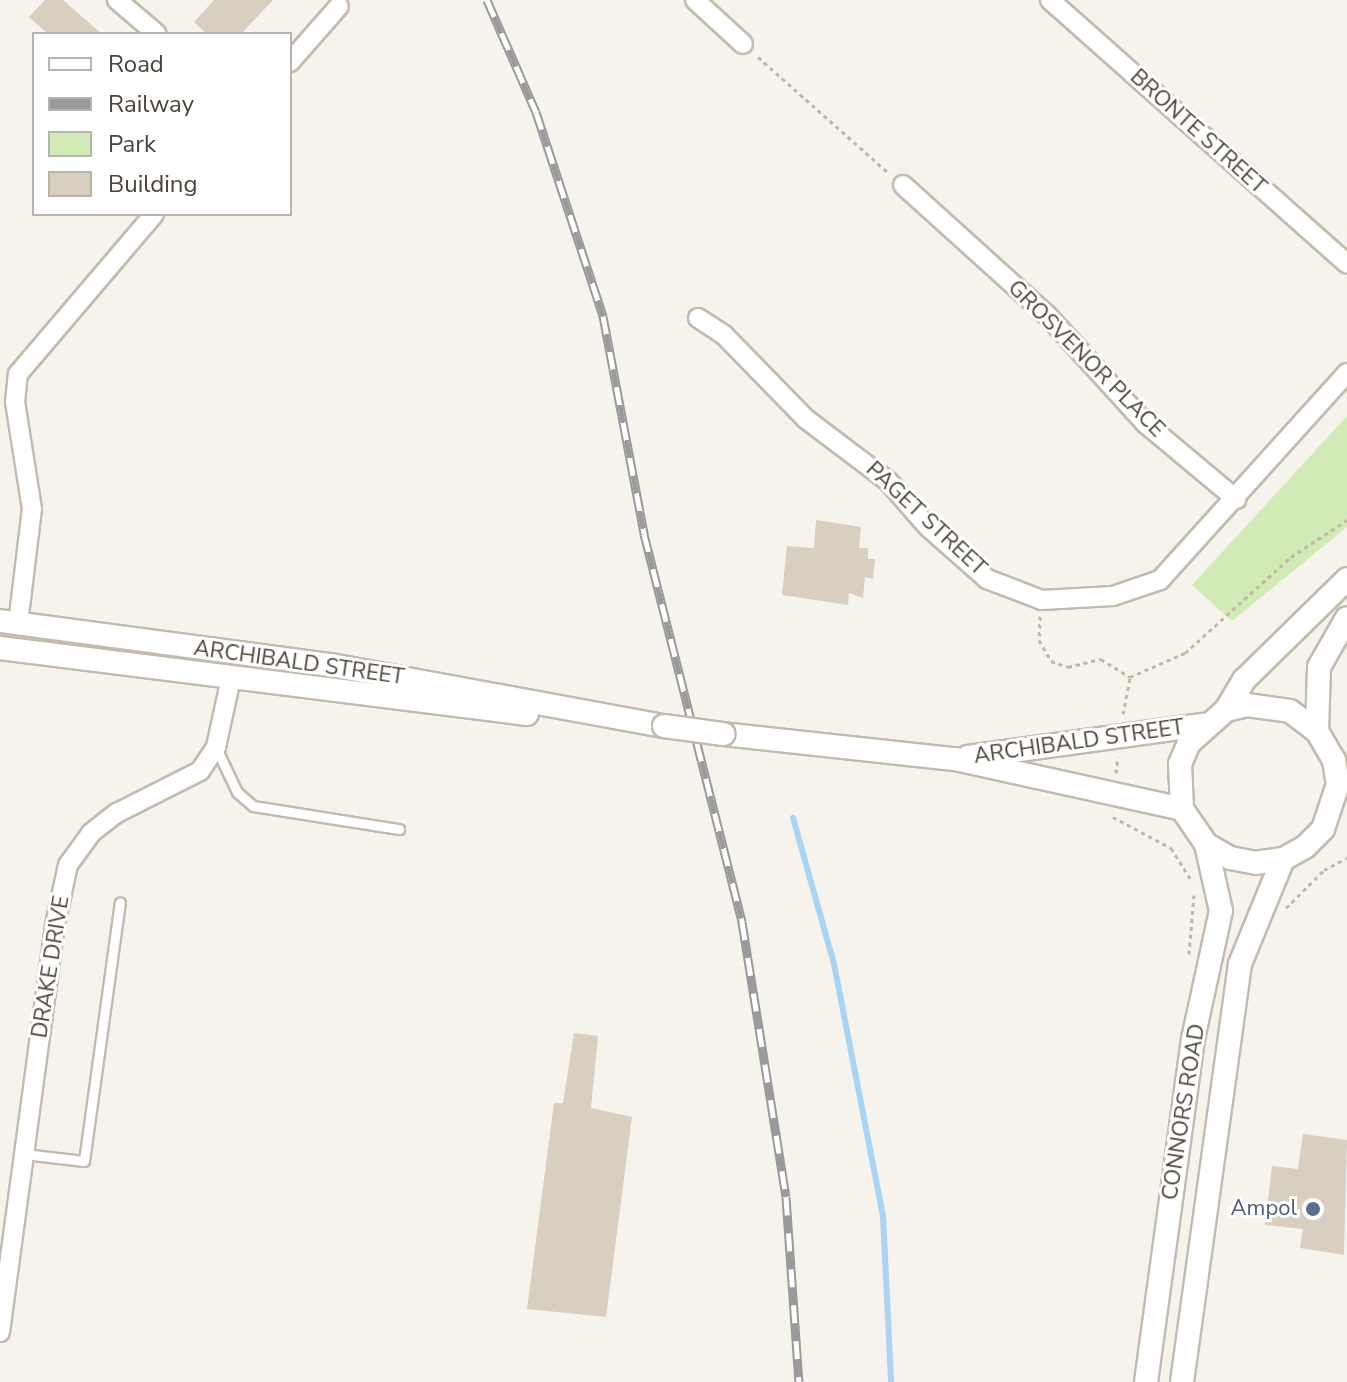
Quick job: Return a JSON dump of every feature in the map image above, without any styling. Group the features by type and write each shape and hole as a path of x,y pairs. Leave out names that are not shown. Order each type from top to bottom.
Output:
{"street":[{"path":"117,0 155,32"},
{"path":"695,0 743,44"},
{"name":"BRONTE STREET","path":"1050,0 1347,264"},
{"path":"292,60 339,6"},
{"name":"GROSVENOR PLACE","path":"903,185 1047,315 1145,423 1236,499"},
{"path":"7,649 32,501 15,402 18,374 152,216"},
{"name":"PAGET STREET","path":"698,318 724,335 806,419 888,481 928,527 987,579 1042,600 1113,596 1160,580 1347,373"},
{"path":"1226,710 1269,705 1290,711 1317,731 1340,764 1338,784 1323,829 1305,847 1283,859 1256,863 1230,858 1206,844 1182,809 1180,764 1203,725 1226,710 1244,680 1347,579"},
{"path":"1317,731 1319,667 1347,618"},
{"name":"ARCHIBALD STREET","path":"9,623 389,675 596,716 664,726 955,759 1182,809"},
{"name":"ARCHIBALD STREET","path":"7,649 475,711 596,716"},
{"path":"231,678 234,653"},
{"name":"DRAKE DRIVE","path":"0,1332 68,865 91,833 117,813 200,771 216,747 231,678"},
{"name":"ARCHIBALD STREET","path":"955,759 1203,725"},
{"path":"1323,829 1347,831"},
{"name":"CONNORS ROAD","path":"1146,1382 1193,1039 1221,911 1206,844"},
{"name":"CONNORS ROAD","path":"1182,1382 1240,964 1283,859"}],"lane":[{"path":"216,747 237,792 253,806 399,829"},
{"path":"24,1154 84,1161 120,902"}],"path":[{"path":"743,44 903,185"},
{"path":"1130,677 1185,653 1291,557 1345,521 1347,529"},
{"path":"1042,600 1039,640 1045,656 1068,667 1101,659 1130,677"},
{"path":"1123,719 1130,677"},
{"path":"1116,776 1118,757"},
{"path":"1110,815 1171,848 1186,866 1196,904"},
{"path":"1281,917 1304,888 1347,858"}],"green space":[{"path":"1347,416 1347,527 1232,621 1192,585"}],"building":[{"path":"45,0 63,0 100,32 46,32 29,17"},
{"path":"214,0 273,0 243,32 205,32 194,22"},
{"path":"816,520 861,527 859,548 868,548 868,559 875,559 873,579 865,577 863,598 849,593 848,605 782,595 787,546 814,548"},
{"path":"574,1033 598,1036 591,1108 632,1117 606,1317 527,1309 554,1103 563,1103"},
{"path":"1303,1134 1347,1140 1344,1255 1300,1248 1303,1229 1265,1225 1272,1166 1298,1169"}],"waterway":[{"path":"793,818 834,964 883,1216 891,1382"}],"railway":[{"path":"487,0 536,112 603,316 644,534 742,922 786,1197 799,1382"}],"place":[{"name":"Ampol","path":"1313,1209"}]}
